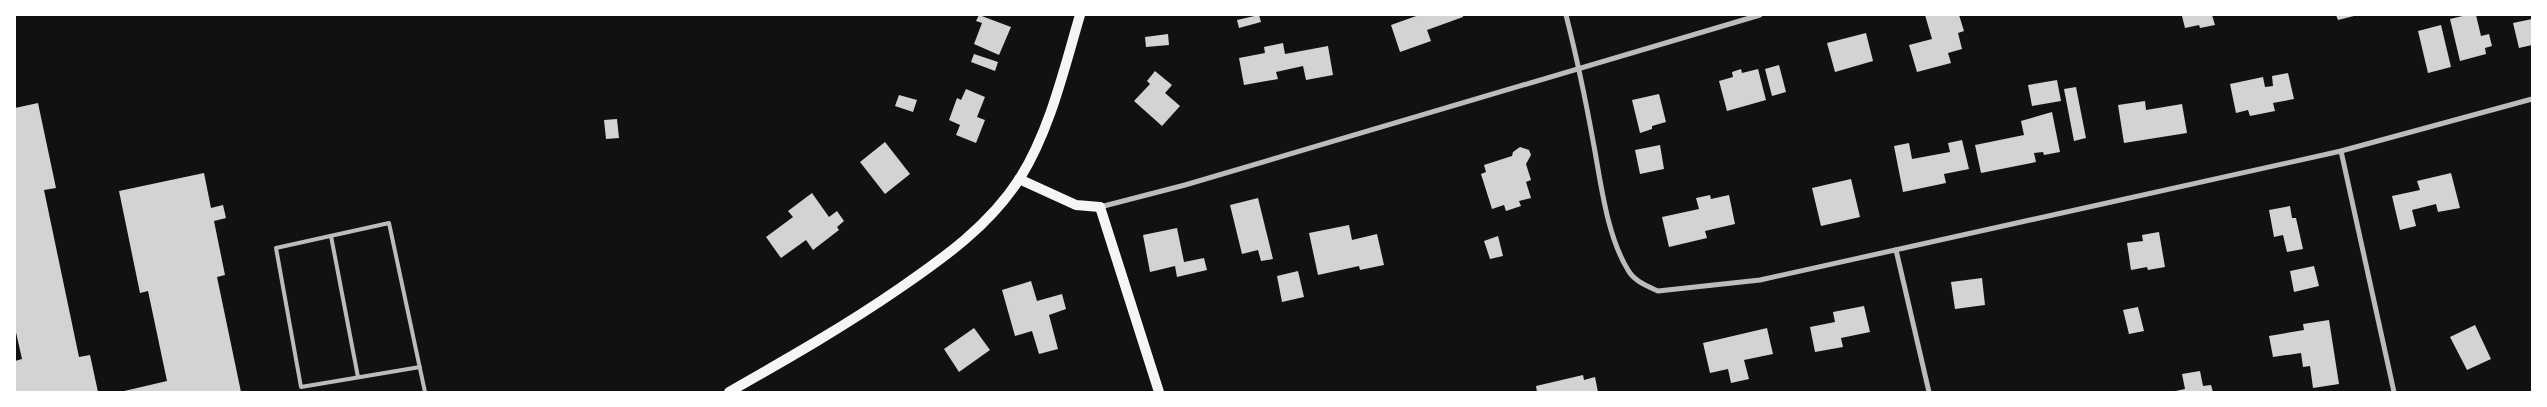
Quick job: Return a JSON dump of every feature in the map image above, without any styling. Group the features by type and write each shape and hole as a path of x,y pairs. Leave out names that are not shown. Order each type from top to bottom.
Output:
{"main road":[{"path":"729,392 865,312 967,239 995,210 1019,179 1044,130 1080,15"},
{"path":"1019,179 1076,205 1100,207 1159,392"}],"street":[{"path":"1566,15 1579,67 1600,183 1615,244 1628,272 1644,285 1658,291 1760,280 2342,151 2532,99"},
{"path":"1100,207 1185,185 1760,15"},
{"path":"2342,151 2394,392"},
{"path":"1896,250 1929,392"}],"lane":[{"path":"420,367 301,387 276,248 389,223 420,367 425,392"},
{"path":"331,236 358,377"}],"building":[{"path":"979,15 1011,27 999,55 974,44 982,23 976,21"},
{"path":"1259,15 1261,22 1239,28 1237,20"},
{"path":"1419,15 1463,15 1463,17 1427,30 1431,41 1400,52 1391,25"},
{"path":"1925,15 1959,15 1964,31 1958,33 1962,49 1948,53 1951,63 1917,72 1909,45 1932,39"},
{"path":"2212,15 2215,25 2200,28 2199,25 2185,28 2182,16"},
{"path":"2336,15 2354,15 2354,16 2338,20"},
{"path":"2476,15 2481,36 2489,34 2492,46 2485,48 2486,54 2460,61 2450,19"},
{"path":"2532,19 2532,45 2519,48 2513,23"},
{"path":"2441,25 2451,67 2428,73 2418,31"},
{"path":"1866,33 1873,61 1835,72 1827,43"},
{"path":"1168,34 1169,45 1146,47 1145,37"},
{"path":"1283,43 1285,54 1328,46 1333,75 1306,80 1303,66 1276,72 1278,79 1244,85 1239,58 1265,53 1264,47"},
{"path":"974,54 998,62 995,71 971,62"},
{"path":"1779,65 1786,92 1772,96 1765,69"},
{"path":"1741,69 1742,73 1758,69 1766,100 1727,111 1719,81 1733,77 1732,72"},
{"path":"1155,71 1172,85 1165,93 1180,106 1162,126 1134,101 1150,84 1147,81"},
{"path":"2288,73 2294,99 2273,103 2275,111 2250,116 2248,110 2236,113 2230,84 2263,77 2265,87 2273,86 2272,76"},
{"path":"2057,80 2061,101 2032,106 2028,85"},
{"path":"2076,87 2086,138 2074,141 2064,89"},
{"path":"966,89 985,97 977,117 985,120 976,143 956,135 960,125 949,120 957,98 961,100"},
{"path":"1659,94 1666,122 1652,126 1652,129 1640,133 1632,100"},
{"path":"899,95 917,100 913,112 895,106"},
{"path":"2145,101 2146,110 2182,104 2187,133 2124,143 2118,105"},
{"path":"38,103 56,188 44,190 79,357 90,355 98,392 15,392 15,361 22,359 15,328 15,108"},
{"path":"2052,112 2060,152 2044,155 2043,152 2034,153 2036,162 1981,173 1975,145 2024,135 2021,121"},
{"path":"617,119 619,138 606,139 604,120"},
{"path":"1962,140 1969,169 1944,174 1946,183 1903,192 1894,146 1909,143 1912,159 1950,152 1948,143"},
{"path":"885,142 910,174 885,194 860,162"},
{"path":"1660,145 1664,169 1640,174 1635,150"},
{"path":"1520,147 1529,150 1531,155 1526,164 1531,180 1526,182 1531,198 1519,201 1521,206 1506,211 1504,205 1492,209 1481,174 1486,172 1484,165 1512,156 1513,152"},
{"path":"204,173 211,208 223,205 226,218 214,221 225,275 217,277 241,392 120,392 167,381 148,291 140,293 119,191"},
{"path":"2451,173 2460,208 2438,212 2436,204 2412,210 2416,226 2400,230 2392,196 2420,190 2417,181"},
{"path":"1851,179 1860,217 1821,226 1812,188"},
{"path":"812,193 829,217 837,211 844,221 837,227 839,230 813,250 806,240 781,258 766,237 793,217 788,211"},
{"path":"1710,195 1711,199 1729,195 1735,224 1705,231 1707,238 1669,247 1662,217 1699,209 1696,198"},
{"path":"1258,198 1273,259 1261,261 1258,250 1242,254 1230,205"},
{"path":"2290,206 2292,218 2296,218 2303,249 2287,252 2283,235 2274,237 2269,210"},
{"path":"1349,225 1352,240 1377,234 1384,265 1360,270 1359,266 1318,275 1309,233"},
{"path":"1177,228 1184,262 1204,258 1207,270 1177,277 1175,266 1150,272 1143,235"},
{"path":"2159,232 2165,267 2148,270 2147,267 2131,270 2127,243 2143,241 2142,235"},
{"path":"1498,236 1503,256 1490,259 1484,241"},
{"path":"2314,266 2319,286 2294,292 2290,271"},
{"path":"1298,271 1304,297 1282,302 1277,276"},
{"path":"1982,278 1985,305 1955,309 1951,282"},
{"path":"1031,281 1037,301 1062,294 1066,309 1049,315 1058,349 1039,354 1032,331 1015,336 1002,290"},
{"path":"1864,306 1870,332 1841,338 1843,347 1815,352 1810,327 1835,322 1833,312"},
{"path":"2138,307 2144,331 2129,334 2123,310"},
{"path":"2329,320 2339,384 2313,388 2310,366 2303,367 2301,353 2273,357 2269,336 2304,330 2303,324"},
{"path":"2475,325 2491,359 2467,370 2450,337"},
{"path":"974,328 990,350 959,372 944,349"},
{"path":"1767,328 1773,354 1744,360 1749,379 1731,383 1728,369 1710,373 1703,343"},
{"path":"2200,371 2203,386 2211,385 2213,392 2171,392 2185,389 2182,374"},
{"path":"1583,375 1584,380 1595,377 1598,392 1537,392 1536,386"}]}
